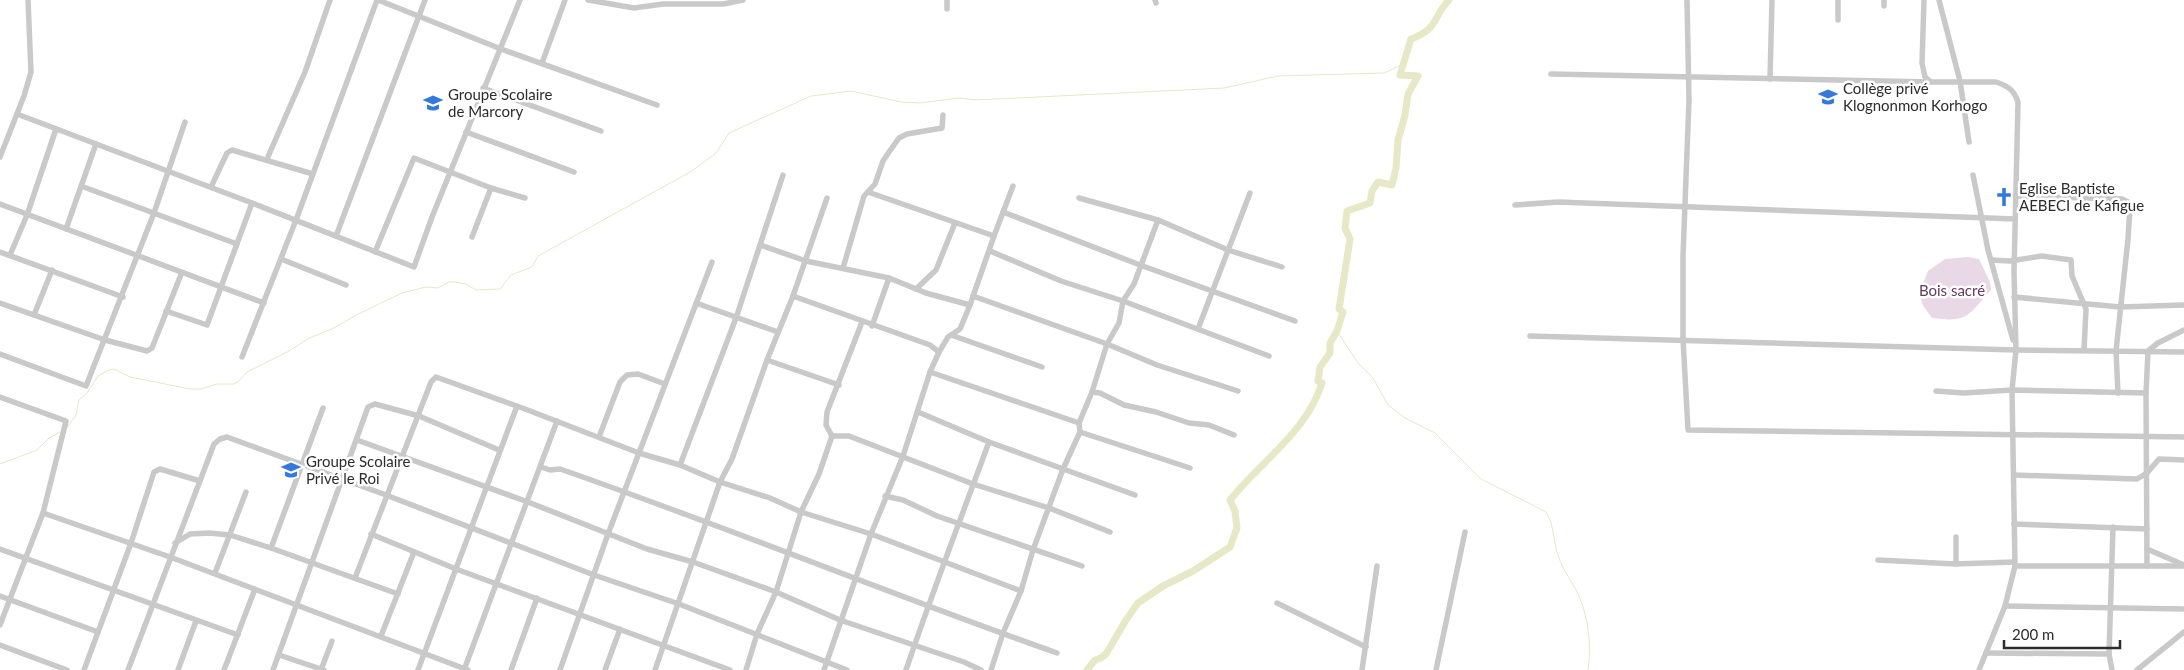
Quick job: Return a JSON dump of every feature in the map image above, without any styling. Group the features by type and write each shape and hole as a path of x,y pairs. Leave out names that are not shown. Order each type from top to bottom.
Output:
{"street":[{"path":"0,157 17,114 30,72 28,0"},
{"path":"267,159 305,72 330,0"},
{"path":"242,357 296,220 377,0 501,49 657,104"},
{"path":"336,236 425,0"},
{"path":"17,114 252,202 414,267 450,171 520,0"},
{"path":"542,63 566,0"},
{"path":"588,0 634,8 663,4 723,4 743,0"},
{"path":"947,0 947,9"},
{"path":"1687,0 1689,116 1682,256 1682,339 1688,430 2184,437"},
{"path":"1770,79 1772,0"},
{"path":"1838,0 1838,20"},
{"path":"1924,0 1922,63 1925,77 1931,82"},
{"path":"1939,0 1960,81 1969,142"},
{"path":"1551,74 1688,78 1996,82 2006,85 2014,92 2018,102 2014,260 2016,350 2012,390 2014,564 2005,606 1979,670"},
{"path":"483,88 600,131"},
{"path":"843,268 864,196 875,184 883,161 899,138 915,132 942,128 943,115"},
{"path":"0,354 86,386 138,256 185,122"},
{"path":"10,255 27,215 56,129"},
{"path":"466,132 574,172"},
{"path":"66,229 96,144"},
{"path":"211,187 227,154 232,150 313,174"},
{"path":"375,252 414,158 491,188 525,198"},
{"path":"680,465 736,318 783,175"},
{"path":"1973,175 1991,260 2016,350"},
{"path":"81,186 237,244"},
{"path":"824,670 885,496 903,456 930,372 939,352 950,335 960,329 1014,186"},
{"path":"472,237 491,188"},
{"path":"868,192 994,236"},
{"path":"1198,329 1250,192"},
{"path":"2015,196 2122,199 2128,202 2130,208 2128,239 2116,352 2118,393"},
{"path":"655,670 665,647 720,482 732,459 767,360 806,261 827,198"},
{"path":"1079,198 1158,220 1228,250 1282,267"},
{"path":"166,311 207,325 252,202"},
{"path":"1515,205 1558,202 1685,208 1981,216 2015,219"},
{"path":"0,204 264,302"},
{"path":"1003,212 1140,265 1295,320"},
{"path":"991,670 1003,634 1021,591 1063,469 1080,432 1078,423 1092,392 1107,344 1120,323 1123,300 1134,284 1158,220"},
{"path":"916,288 936,270 955,223"},
{"path":"760,245 806,261 889,278 970,305"},
{"path":"990,251 1061,281 1123,300 1269,356"},
{"path":"0,252 123,296"},
{"path":"1991,260 2014,260 2042,256 2071,260 2072,276 2085,304 2087,313 2084,350"},
{"path":"281,258 346,285"},
{"path":"560,670 608,534 712,262"},
{"path":"34,316 52,270"},
{"path":"0,303 105,340 147,351 152,348 182,272"},
{"path":"872,326 889,278"},
{"path":"793,296 931,346 939,352"},
{"path":"973,296 1107,344 1157,365 1238,391"},
{"path":"2014,297 2120,307 2184,305"},
{"path":"696,303 778,332"},
{"path":"746,670 757,634 776,592 801,512 819,474 832,436 826,425 826,419 862,322"},
{"path":"2146,566 2146,393 2148,351 2158,343 2184,330"},
{"path":"950,335 1042,368"},
{"path":"1530,336 2016,350 2184,352"},
{"path":"931,346 944,345"},
{"path":"767,360 839,385"},
{"path":"930,372 1078,423"},
{"path":"599,437 617,390 627,375 638,374 665,384"},
{"path":"355,578 431,382 436,377 639,453 680,465 720,482 770,498 801,512 871,534 1021,591"},
{"path":"1936,391 1964,393 2012,390 2146,393"},
{"path":"1092,392 1100,393 1124,405 1156,412 1188,424 1209,425 1234,435"},
{"path":"0,397 66,421 43,513 0,625"},
{"path":"273,670 313,564 368,407 376,404 419,416 499,450"},
{"path":"418,670 485,486 517,406"},
{"path":"271,548 323,408"},
{"path":"918,412 989,442 1135,495"},
{"path":"43,513 215,573 382,636 465,670 557,421"},
{"path":"1080,432 1190,468"},
{"path":"832,436 849,436 973,484 1049,508 1110,532"},
{"path":"128,670 214,444 220,439 227,438 386,495 594,575 679,604 847,670"},
{"path":"357,440 528,502 647,549 693,562 776,592 840,620 964,662 981,670"},
{"path":"906,670 989,442"},
{"path":"2014,475 2137,479 2147,473 2159,459 2184,460"},
{"path":"541,467 560,469 625,492 929,607 1057,652"},
{"path":"84,670 131,543 154,472 158,469 200,480"},
{"path":"215,573 246,492"},
{"path":"885,496 903,500 937,516 1082,566"},
{"path":"2014,524 2147,529"},
{"path":"2112,670 2109,654 2113,527"},
{"path":"1436,670 1465,532"},
{"path":"175,543 190,534 230,535 398,594"},
{"path":"371,534 456,569 730,670"},
{"path":"1956,537 1956,564"},
{"path":"0,549 238,635"},
{"path":"2147,549 2184,566"},
{"path":"382,636 414,552"},
{"path":"1878,560 1956,564 2184,566"},
{"path":"1362,670 1377,566"},
{"path":"224,670 255,589"},
{"path":"0,596 98,632"},
{"path":"511,670 538,598"},
{"path":"1277,603 1366,647"},
{"path":"2005,606 2184,609"},
{"path":"178,670 196,621"},
{"path":"605,670 620,630"},
{"path":"2137,670 2184,632"},
{"path":"279,655 322,670 332,641"},
{"path":"0,645 67,670"},
{"path":"1986,653 2109,654"},
{"path":"703,670 706,662"}],"green space":[{"name":"Bois sacré","path":"1968,257 1979,259 1990,282 1991,290 1972,311 1961,318 1932,318 1922,304 1920,291 1928,271 1945,259"}],"waterway":[{"path":"1087,670 1095,660 1106,654 1138,603 1163,586 1193,571 1230,547 1237,528 1235,511 1230,500 1282,446 1306,417 1315,401 1322,383 1318,381 1320,367 1330,353 1330,343 1337,331 1343,312 1339,309 1350,239 1345,228 1347,211 1370,203 1372,191 1378,182 1392,185 1396,168 1398,140 1405,115 1408,94 1418,76 1400,75 1411,39 1426,31 1435,22 1449,0"},
{"path":"66,429 76,415 79,400 87,393 98,376 109,370 114,369 130,377 190,389 201,389 217,384 234,384 247,372 289,351 309,338 332,329 402,293 426,287 438,288 449,282 466,284 476,290 500,289 511,275 532,267 538,256 692,171 716,153 729,133 811,96 851,91 901,102 919,103 959,98 976,100 1224,88 1278,76 1384,73 1403,64"},
{"path":"1337,331 1358,363 1373,378 1388,405 1405,418 1435,433 1481,479 1546,512 1552,527 1559,557 1580,599 1586,619 1589,640 1588,670"},
{"path":"0,464 37,450 49,438 60,432"}],"place":[{"name":"Collège privé Klognonmon Korhogo","path":"1828,97"},
{"name":"Groupe Scolaire de Marcory","path":"433,103"},
{"name":"Eglise Baptiste AEBECI de Kafigue","path":"2004,197"},
{"name":"Groupe Scolaire Privé le Roi","path":"291,470"}]}
